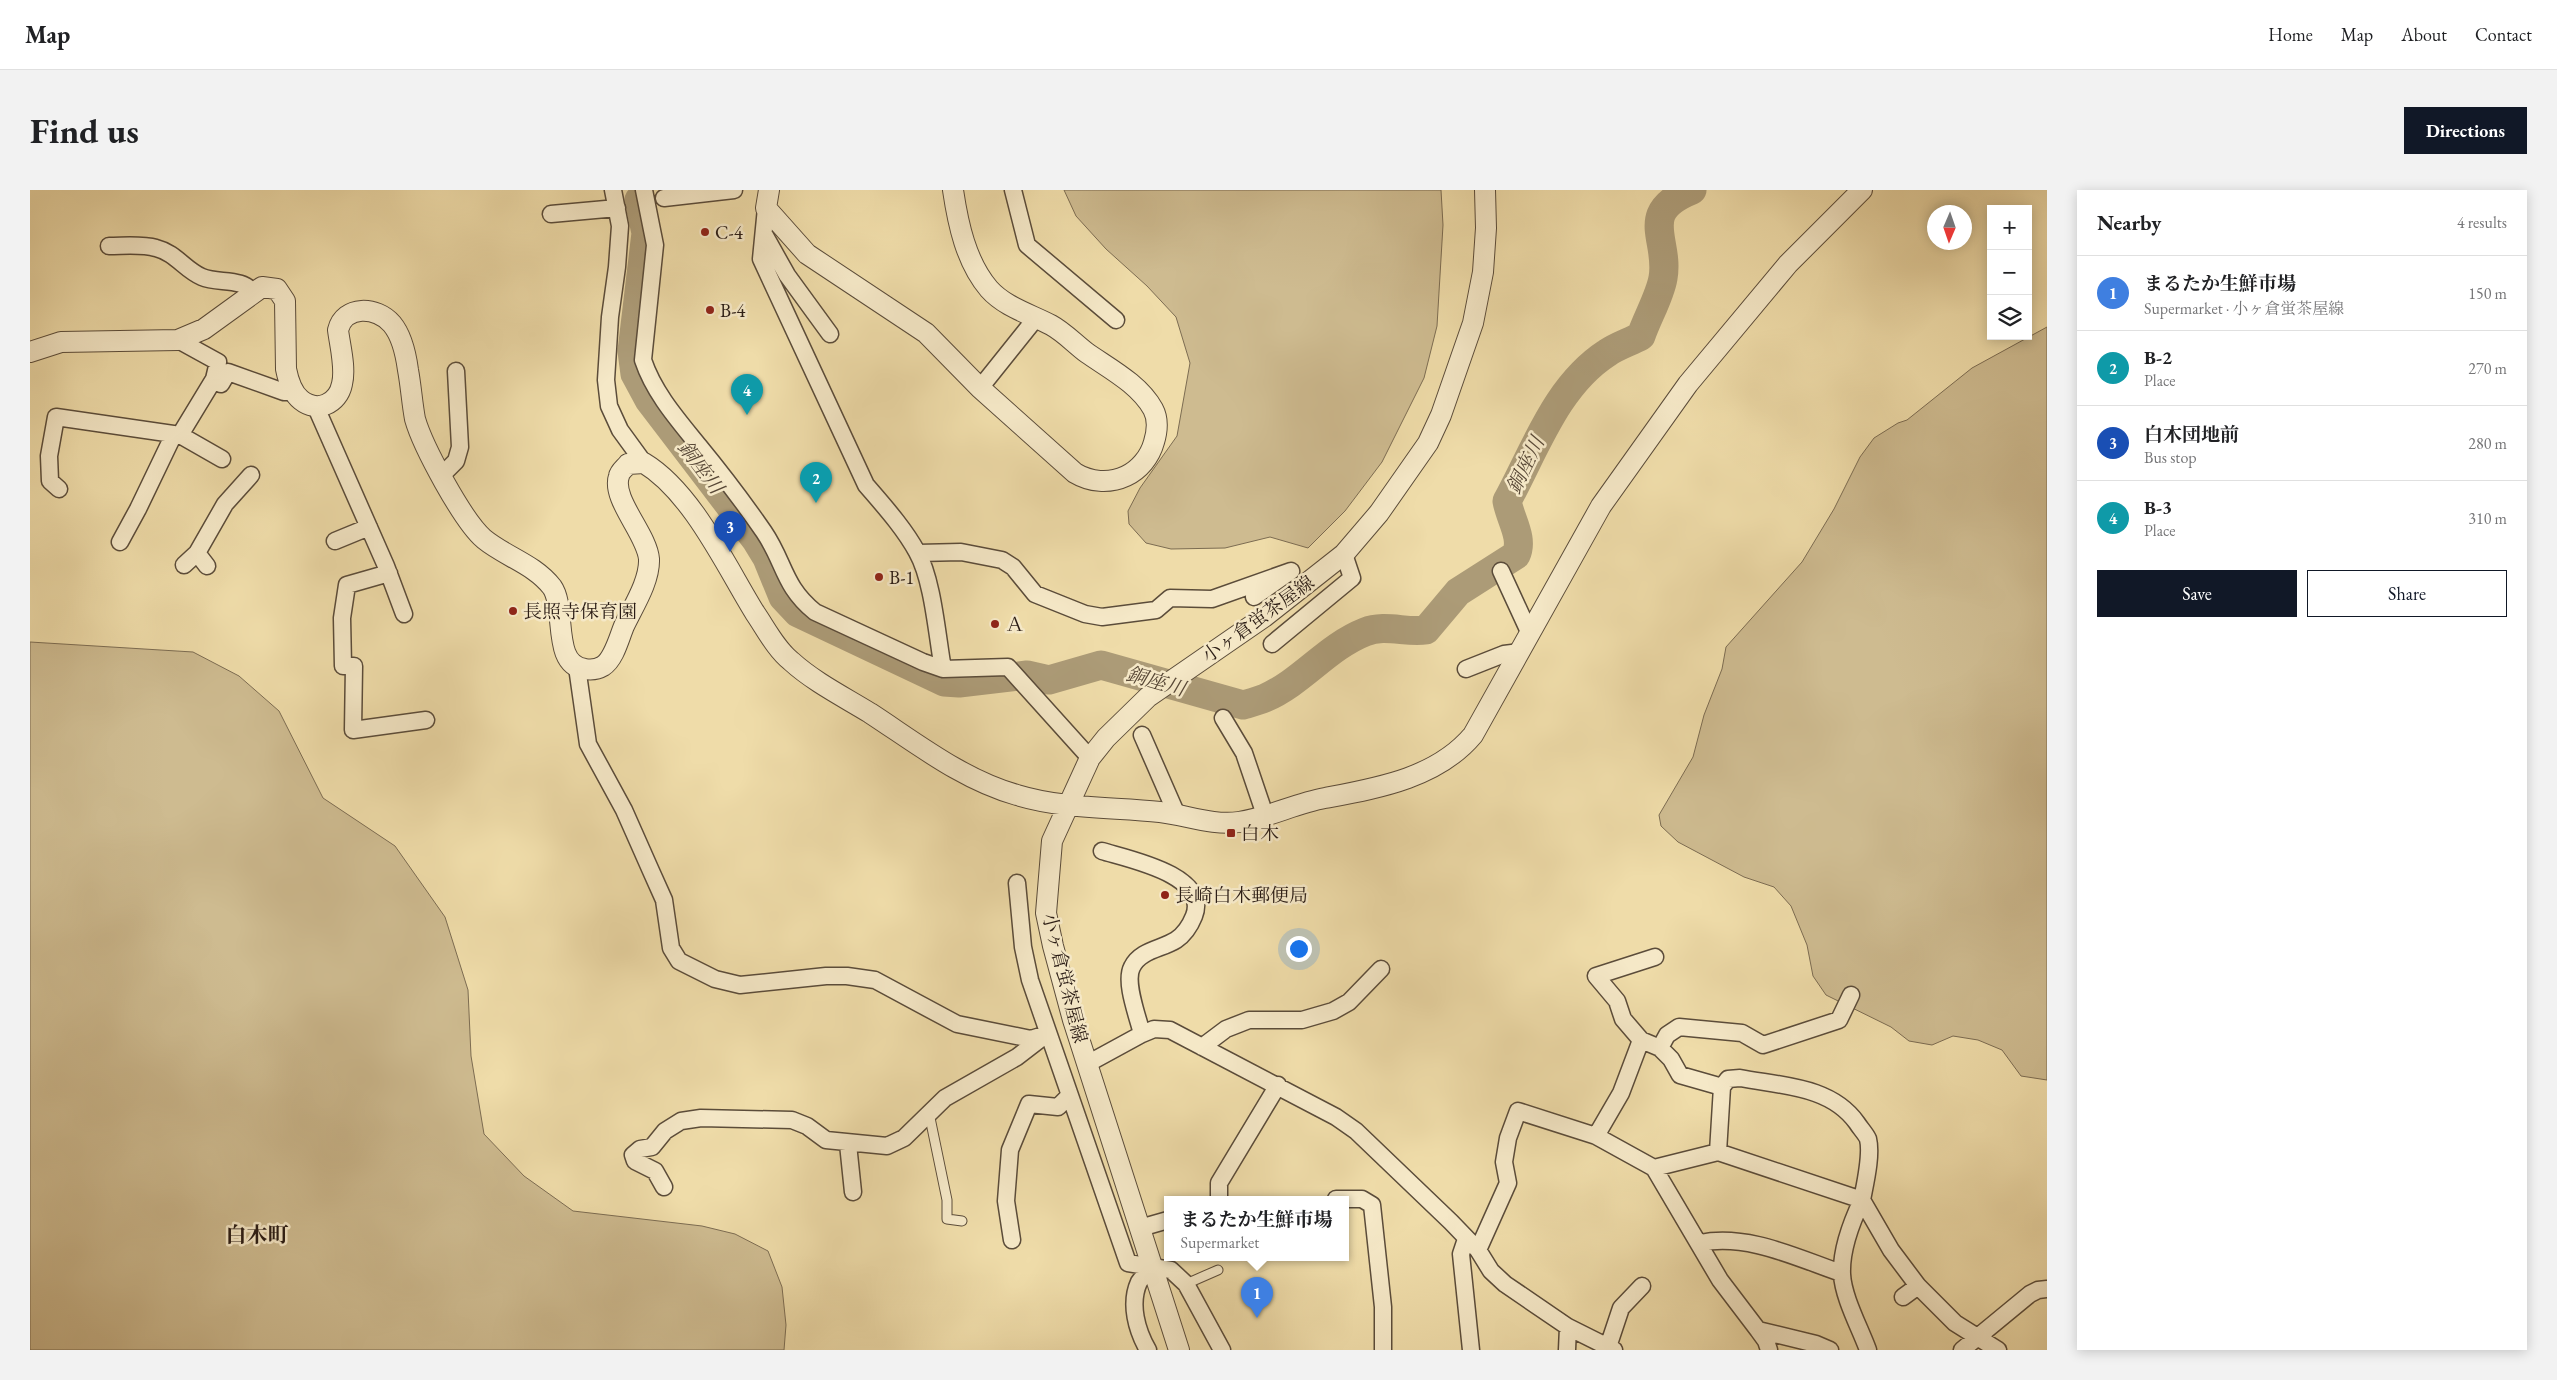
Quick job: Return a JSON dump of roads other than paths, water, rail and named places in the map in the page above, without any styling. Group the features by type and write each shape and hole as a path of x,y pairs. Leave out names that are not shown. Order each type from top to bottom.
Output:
{"street":[{"path":"613,190 620,226 610,317 607,389 609,406 620,430 644,462 665,479 703,525 768,633 790,661 932,754 972,777 1015,795 1068,805 1178,815 1219,822 1239,822 1311,800 1406,779 1442,762 1461,749 1473,735 1602,506 1688,384 1788,264 1862,190"},
{"path":"644,190 655,245 643,360 647,374 667,406 764,533 789,582 802,601 815,612 923,662 943,669 1008,667 1090,758"},
{"path":"664,198 734,190"},
{"path":"768,199 807,254 926,333 980,388 1075,473 1087,480 1109,481 1124,478 1142,464 1152,450 1157,433 1157,419 1144,396 1120,375 1053,327 1009,305 990,289 971,262 956,210 953,190"},
{"path":"1013,190 1027,245 1116,320"},
{"name":"小ヶ倉蛍茶屋線","path":"1179,1350 1073,1020 1046,913 1052,841 1090,758 1106,738 1148,697 1264,617 1344,554 1379,513 1428,443 1441,415 1473,323 1483,272 1486,228 1485,190"},
{"path":"768,199 761,259 866,485 892,516 918,554 928,584 943,669"},
{"path":"551,214 617,208"},
{"path":"764,234 788,275 830,334"},
{"path":"109,246 155,248 171,253 204,278 231,281 250,288 253,293"},
{"path":"30,352 61,342 178,340 204,328 262,287 277,289 283,295 286,310 286,369 295,392 300,399 315,405 330,403 339,394 343,383 338,330 343,318 359,310 383,316 392,324 403,346 420,435 468,521 484,539 529,566 552,588 558,605 564,650 568,659 577,668 588,744 624,810 664,900 672,948 679,961 715,979 740,985 826,976 874,980 957,1024 1031,1039 1047,1034"},
{"path":"980,388 1036,318"},
{"path":"120,542 177,434 214,379 218,362 178,340"},
{"path":"442,475 456,461 460,448 460,430 456,402 456,371"},
{"path":"221,384 228,372 284,392 295,392"},
{"path":"315,405 389,572 404,614"},
{"path":"59,489 50,481 49,456 56,417 177,434 222,459"},
{"path":"577,668 594,670 608,662 646,576 649,558 617,485 619,474 628,464 644,462"},
{"path":"184,565 202,559 225,504 251,475"},
{"path":"335,541 369,527"},
{"path":"918,554 960,552 1002,560 1013,567 1035,594 1085,614 1102,617 1156,610 1170,598 1212,599 1291,571 1254,597"},
{"path":"1272,644 1352,578 1344,554"},
{"path":"1501,571 1530,634"},
{"path":"389,572 346,585 342,618 343,666 354,666 353,730 426,720"},
{"path":"1466,669 1504,654 1520,652"},
{"path":"1223,718 1244,753 1265,815"},
{"path":"1142,735 1178,815"},
{"path":"1102,851 1157,868 1187,886 1195,898 1197,908 1187,930 1176,940 1142,955 1132,966 1129,980 1142,1034"},
{"path":"1017,883 1022,947 1030,980 1047,1034 1128,1263 1171,1270 1186,1284 1222,1350"},
{"path":"1655,957 1596,976 1617,1001 1623,1019 1641,1040 1660,1048 1671,1059 1680,1075 1722,1087"},
{"path":"1202,1047 1226,1028 1249,1020 1302,1020 1333,1012 1349,1002 1381,969"},
{"path":"1660,1048 1667,1035 1679,1027 1742,1033 1763,1045 1839,1020 1851,995"},
{"path":"1088,1064 1154,1029 1170,1030 1317,1105 1356,1131 1472,1245 1491,1271 1505,1284 1568,1327 1611,1349 1621,1308 1642,1286"},
{"path":"664,1187 655,1171 635,1161 633,1155 640,1149 652,1147 666,1131 681,1121 701,1118 792,1120 807,1126 826,1140 848,1144 887,1146 896,1143 945,1098 1017,1057 1047,1034"},
{"path":"1596,1136 1621,1093 1641,1040"},
{"path":"1718,1152 1722,1087 1728,1079 1740,1078 1813,1092 1835,1100 1850,1114 1868,1138 1866,1179 1862,1200 1850,1225 1841,1273 1845,1291 1868,1350"},
{"path":"1219,1196 1219,1183 1278,1085"},
{"path":"1012,1240 1006,1201 1010,1150 1029,1104 1058,1107 1069,1096"},
{"path":"1471,1350 1461,1254 1472,1245 1508,1184 1505,1154 1508,1138 1518,1111 1596,1136 1654,1168 1700,1243 1720,1280 1766,1341 1769,1350"},
{"path":"848,1144 853,1192"},
{"path":"1654,1168 1718,1152 1862,1200 1891,1250 1918,1286 1956,1323 1998,1350"},
{"path":"1349,1199 1362,1199 1372,1205 1383,1307 1383,1350"},
{"path":"1140,1228 1164,1221"},
{"path":"1700,1243 1713,1240 1752,1244 1841,1273"},
{"path":"1148,1350 1142,1339 1134,1312 1140,1282 1153,1268"},
{"path":"1903,1297 1918,1286"},
{"path":"1962,1350 2030,1294 2038,1290 2047,1290"},
{"path":"1567,1350 1568,1327"},
{"path":"1758,1330 1807,1342 1830,1350"}],"lane":[{"path":"929,1113 947,1200 947,1219 962,1221"},
{"path":"1186,1284 1218,1270"}],"waterway":[{"name":"銅座川","path":"639,200 646,233 632,351 635,374 649,400 756,540 767,558 783,597 798,613 944,682 959,683 1027,675 1049,680 1101,665 1243,705 1278,691 1339,646 1365,632 1380,629 1426,630 1458,592 1516,555 1518,549 1517,535 1507,501 1548,420 1574,383 1589,367 1607,353 1641,336 1663,278 1664,264 1659,228 1660,218 1665,208 1675,199 1692,190"}],"place":[{"name":"C-4","path":"705,232"},
{"name":"B-4","path":"710,310"},
{"name":"B-3","path":"747,415"},
{"name":"B-2","path":"816,503"},
{"name":"白木団地前","path":"730,552"},
{"name":"B-1","path":"879,577"},
{"name":"長照寺保育園","path":"513,611"},
{"name":"Ａ","path":"995,624"},
{"name":"白木","path":"1231,833"},
{"name":"長崎白木郵便局","path":"1165,895"},
{"name":"まるたか生鮮市場","path":"1257,1318"}],"district":[{"name":"白木町","path":"257,1234"}]}
